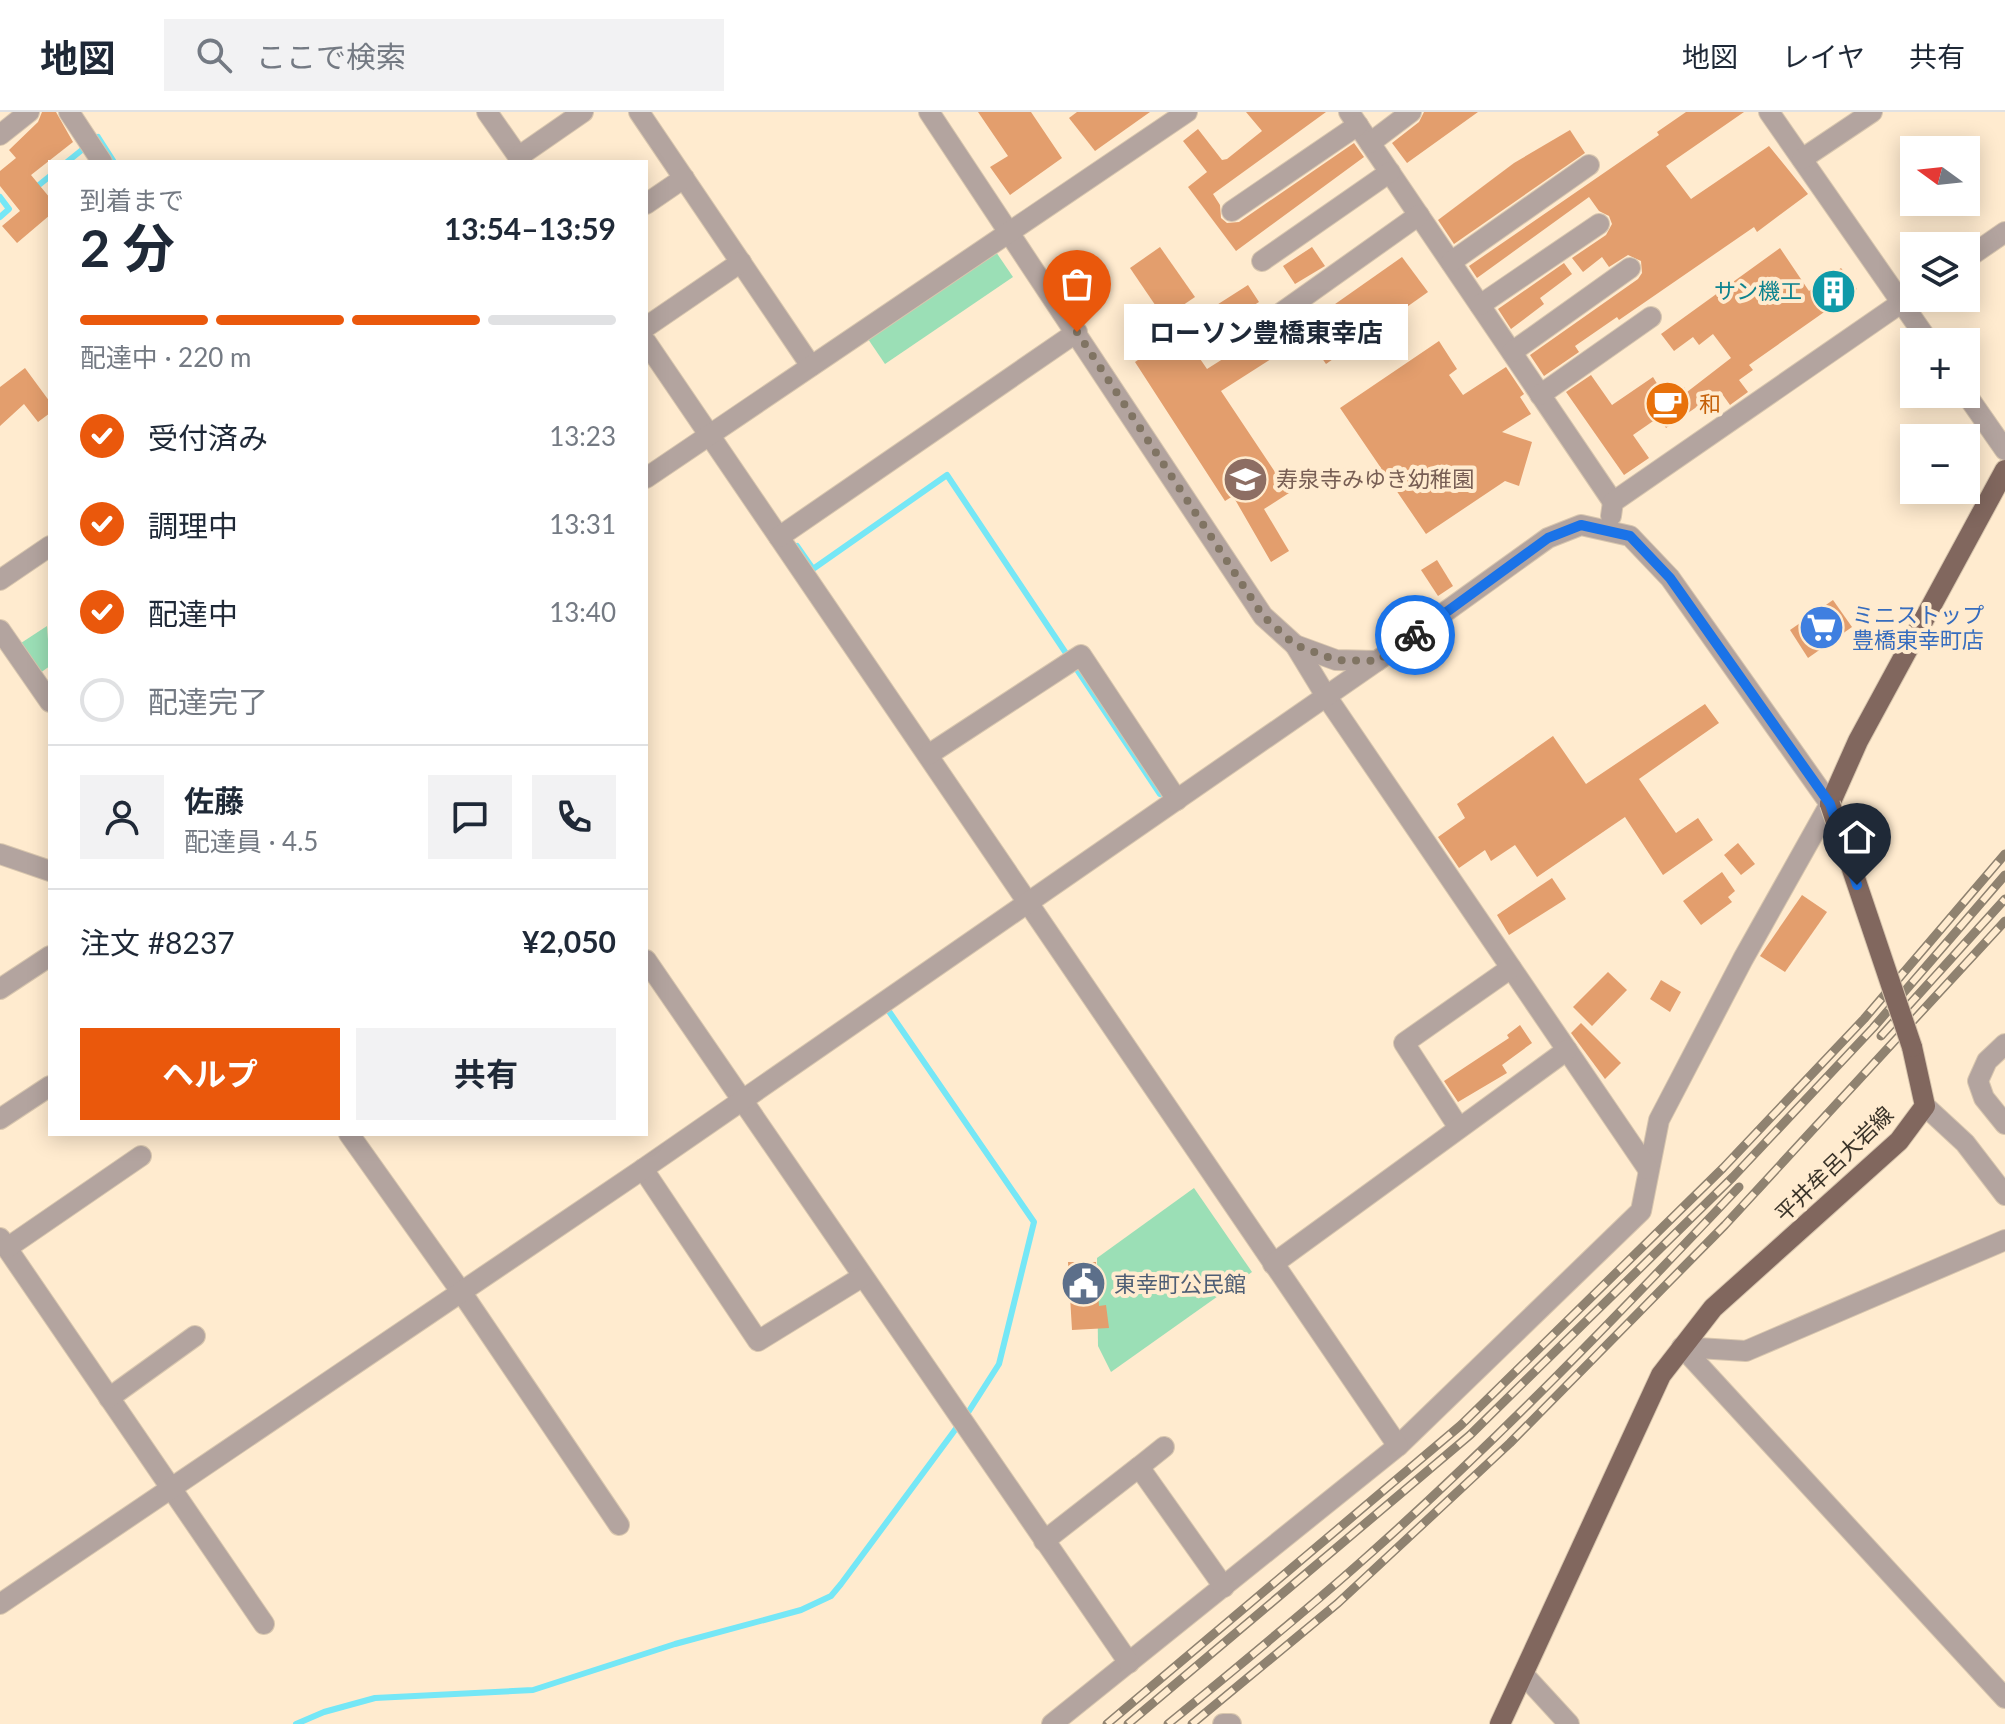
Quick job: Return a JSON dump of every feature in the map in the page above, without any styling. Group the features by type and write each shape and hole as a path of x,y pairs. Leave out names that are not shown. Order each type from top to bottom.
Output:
{"main road":[{"path":"1830,804 1858,741 2005,470"},
{"name":"平井牟呂大岩線","path":"1500,1724 1661,1375 1713,1308 1899,1141 1925,1106 1912,1047 1830,804"}],"street":[{"path":"0,135 29,112"},
{"path":"69,112 101,160"},
{"path":"487,112 520,159 583,112"},
{"path":"639,112 811,366"},
{"path":"929,112 1263,616 1295,645 1326,696 1648,1169"},
{"path":"648,477 1187,112"},
{"path":"1370,143 1411,112"},
{"path":"1769,112 1900,289"},
{"path":"1802,159 1872,112"},
{"path":"1232,211 1354,118 1613,502 1609,531"},
{"path":"1451,262 1589,165"},
{"path":"1262,261 1390,172"},
{"path":"648,203 684,178"},
{"path":"1274,318 1419,215"},
{"path":"1480,305 1599,224"},
{"path":"1980,249 2005,232"},
{"path":"648,326 741,262"},
{"path":"1512,352 1630,268"},
{"path":"1613,502 1900,303"},
{"path":"1540,395 1651,317"},
{"path":"779,537 1077,332"},
{"path":"648,345 1398,1446"},
{"path":"1976,408 2005,450"},
{"path":"0,1604 743,1101 1377,661 1548,538 1581,525 1630,536 1670,578 1830,804 1743,959 1659,1120 1641,1211 1398,1446 1052,1724"},
{"path":"0,580 48,547"},
{"path":"0,630 48,699"},
{"path":"1295,645 1336,660 1377,661"},
{"path":"928,755 1081,655 1177,800"},
{"path":"0,854 48,870"},
{"path":"0,989 48,957"},
{"path":"648,963 1129,1663"},
{"path":"1459,1128 1404,1043 1511,968"},
{"path":"2005,1044 1987,1061 1978,1081 1984,1098 2005,1124"},
{"path":"1273,1264 1567,1050"},
{"path":"0,1119 48,1087"},
{"path":"1925,1106 1965,1143 2005,1195"},
{"path":"350,1136 462,1293 619,1525"},
{"path":"141,1156 4,1243 264,1624"},
{"path":"643,1169 758,1341 862,1277"},
{"path":"1682,1347 1746,1351 2005,1240"},
{"path":"109,1398 195,1336"},
{"path":"1682,1347 1998,1675 2005,1698"},
{"path":"1044,1541 1164,1447"},
{"path":"1139,1467 1224,1587"},
{"path":"1524,1675 1569,1724"},
{"path":"1223,1724 1231,1724"}],"green space":[{"path":"996,252 1013,277 885,364 868,339"},
{"path":"47,626 48,667 40,673 21,643"},
{"path":"1194,1188 1252,1272 1111,1372 1098,1346 1097,1258"}],"building":[{"path":"42,112 56,112 73,142 31,175 48,196 48,217 17,243 2,226 20,211 0,186 0,171 16,158 9,150 38,122"},
{"path":"978,112 1031,112 1062,158 1010,195 990,167 1008,156"},
{"path":"1077,112 1150,112 1095,151 1069,118"},
{"path":"1246,112 1326,112 1213,194 1220,205 1221,218 1227,223 1239,222 1354,143 1364,157 1236,251 1188,187 1207,172 1183,141 1198,129 1222,160 1227,159 1262,131"},
{"path":"1424,112 1478,112 1407,163 1392,143 1419,122"},
{"path":"1686,112 1744,112 1666,166 1691,199 1769,146 1808,194 1757,232 1754,227 1619,320 1617,317 1575,346 1579,352 1544,376 1530,355 1638,279 1642,273 1641,261 1628,255 1609,267 1602,257 1583,272 1572,258 1606,235 1612,224 1609,216 1599,211 1589,197 1477,278 1469,266 1659,135 1657,132"},
{"path":"1570,130 1585,153 1454,244 1438,220 1514,163"},
{"path":"1160,247 1195,297 1164,318 1130,268"},
{"path":"1312,247 1325,266 1295,284 1283,266"},
{"path":"1780,248 1809,291 1841,268 1857,289 1749,365 1753,370 1739,380 1748,392 1730,405 1720,391 1666,428 1659,417 1633,435 1649,458 1624,475 1566,392 1591,375 1612,405 1653,377 1661,390 1674,382 1679,390 1684,387 1687,392 1731,358 1713,334 1699,345 1693,337 1674,351 1661,334"},
{"path":"1402,257 1428,292 1326,364 1301,328"},
{"path":"1564,263 1572,274 1540,298 1544,304 1511,329 1498,309"},
{"path":"1248,285 1259,302 1241,313 1271,359 1221,391 1289,493 1264,509 1289,551 1271,562 1233,496 1225,501 1135,362 1181,331 1207,369 1237,350 1212,308"},
{"path":"1439,341 1457,369 1449,375 1463,395 1506,367 1524,394 1520,397 1531,414 1502,432 1532,442 1519,486 1505,481 1426,534 1340,408"},
{"path":"25,368 48,399 48,414 38,422 24,404 0,426 0,387"},
{"path":"1437,560 1453,586 1438,596 1421,570"},
{"name":"ミニストップ 豊橋東幸町店","path":"1833,600 1852,627 1808,658 1790,630"},
{"path":"1705,704 1719,723 1639,779 1676,833 1698,818 1713,840 1663,875 1625,817 1537,877 1515,845 1491,861 1485,850 1459,868 1438,837 1465,818 1457,804 1553,736 1586,784"},
{"path":"1738,843 1755,864 1741,875 1724,855"},
{"path":"1722,872 1735,891 1728,897 1732,902 1701,925 1683,901"},
{"path":"1552,878 1566,899 1509,935 1497,915"},
{"path":"1802,895 1827,912 1785,972 1760,956"},
{"path":"1608,972 1627,990 1592,1026 1573,1007"},
{"path":"1661,980 1681,992 1670,1012 1650,999"},
{"path":"1581,1023 1621,1063 1605,1079 1571,1033"},
{"path":"1520,1025 1532,1043 1502,1065 1507,1073 1458,1102 1444,1081 1509,1038 1507,1035"},
{"name":"東幸町公民館","path":"1068,1262 1096,1262 1099,1306 1106,1305 1109,1328 1072,1330"}],"waterway":[{"path":"69,160 98,137 113,160"},
{"path":"34,189 48,178"},
{"path":"0,197 9,209 0,217"},
{"path":"797,546 813,569 947,475 1160,794"},
{"path":"296,1724 324,1712 375,1698 533,1690 675,1644 801,1610 831,1596 841,1584 969,1411 999,1364 1034,1222 886,1007"}],"railway":[{"path":"1107,1724 1461,1425 1723,1168 1864,1019 2005,854"},
{"path":"1128,1724 1470,1435 1733,1177 1873,1028 2005,875"},
{"path":"1881,1036 2005,899"},
{"path":"1192,1724 1338,1603 1510,1443 1725,1225 2005,921"},
{"path":"1168,1724 1267,1643 1412,1516 1602,1330 1739,1187"}],"way so far":[{"path":"1077,332 1263,616 1295,645 1336,660 1377,661 1415,635"}],"place":[{"name":"サン機工","path":"1833,291"},
{"name":"ローソン豊橋東幸店","path":"1077,332"},
{"name":"和","path":"1668,404"},
{"name":"寿泉寺みゆき幼稚園","path":"1245,479"},
{"name":"ミニストップ 豊橋東幸町店","path":"1821,628"},
{"name":"東幸町公民館","path":"1083,1284"}],"route":[{"path":"1415,635 1548,538 1581,525 1630,536 1670,578 1830,804 1857,885"}]}
